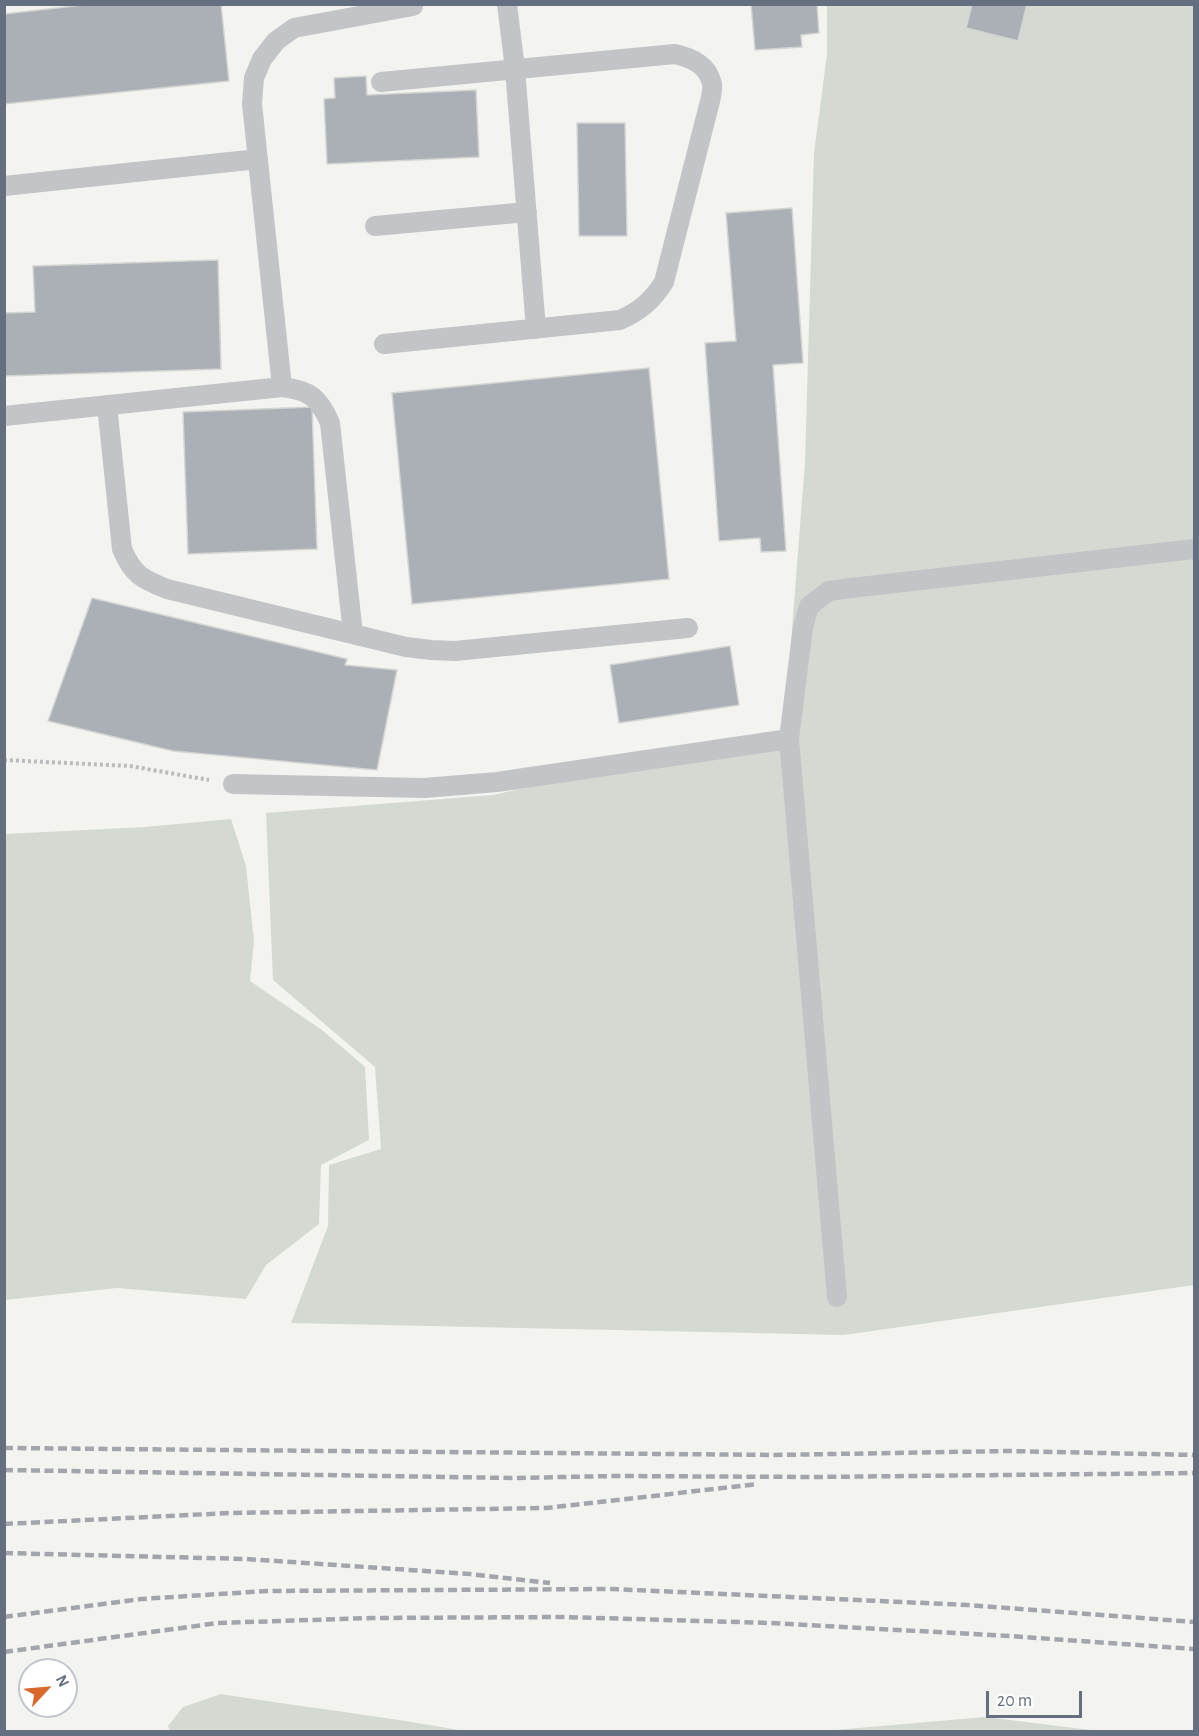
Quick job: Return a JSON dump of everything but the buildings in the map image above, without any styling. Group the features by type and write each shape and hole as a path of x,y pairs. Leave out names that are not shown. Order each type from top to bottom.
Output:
{"lane":[{"path":"507,4 515,69 536,329"},
{"path":"282,387 252,104 254,78 262,59 276,41 294,28 413,6"},
{"path":"381,82 675,54 691,58 703,67 712,85 664,282 652,301 637,312 620,320 384,344"},
{"path":"4,186 258,159"},
{"path":"375,226 527,212"},
{"path":"4,416 282,387 299,389 310,394 322,404 330,423 353,634"},
{"path":"107,405 122,549 128,564 141,579 167,589 419,649 455,651 688,628"},
{"path":"837,1297 789,739 803,627 809,606 829,591 1194,549"},
{"path":"233,784 424,788 497,782 789,739"}],"path":[{"path":"4,760 130,766 233,784"}],"shaded area":[{"path":"827,5 1194,5 1194,1285 844,1335 291,1323 328,1226 329,1165 381,1149 375,1067 273,980 266,813 493,795 784,731 805,462 814,153 827,54"},
{"path":"231,819 246,866 254,941 250,981 322,1030 365,1067 369,1140 321,1165 319,1224 266,1265 246,1299 117,1288 5,1300 5,834 145,827"},
{"path":"221,1694 464,1731 170,1731 168,1726 183,1707"},
{"path":"985,1717 1099,1731 824,1731"}],"railway":[{"path":"4,1448 775,1455 1009,1451 1194,1455"},
{"path":"4,1470 512,1478 1194,1473"},
{"path":"4,1524 230,1513 547,1508 758,1484"},
{"path":"4,1553 246,1559 470,1574 550,1583"},
{"path":"4,1617 141,1599 267,1591 612,1589 968,1605 1194,1622"},
{"path":"4,1652 218,1623 372,1618 564,1617 771,1623 1194,1649"}]}
